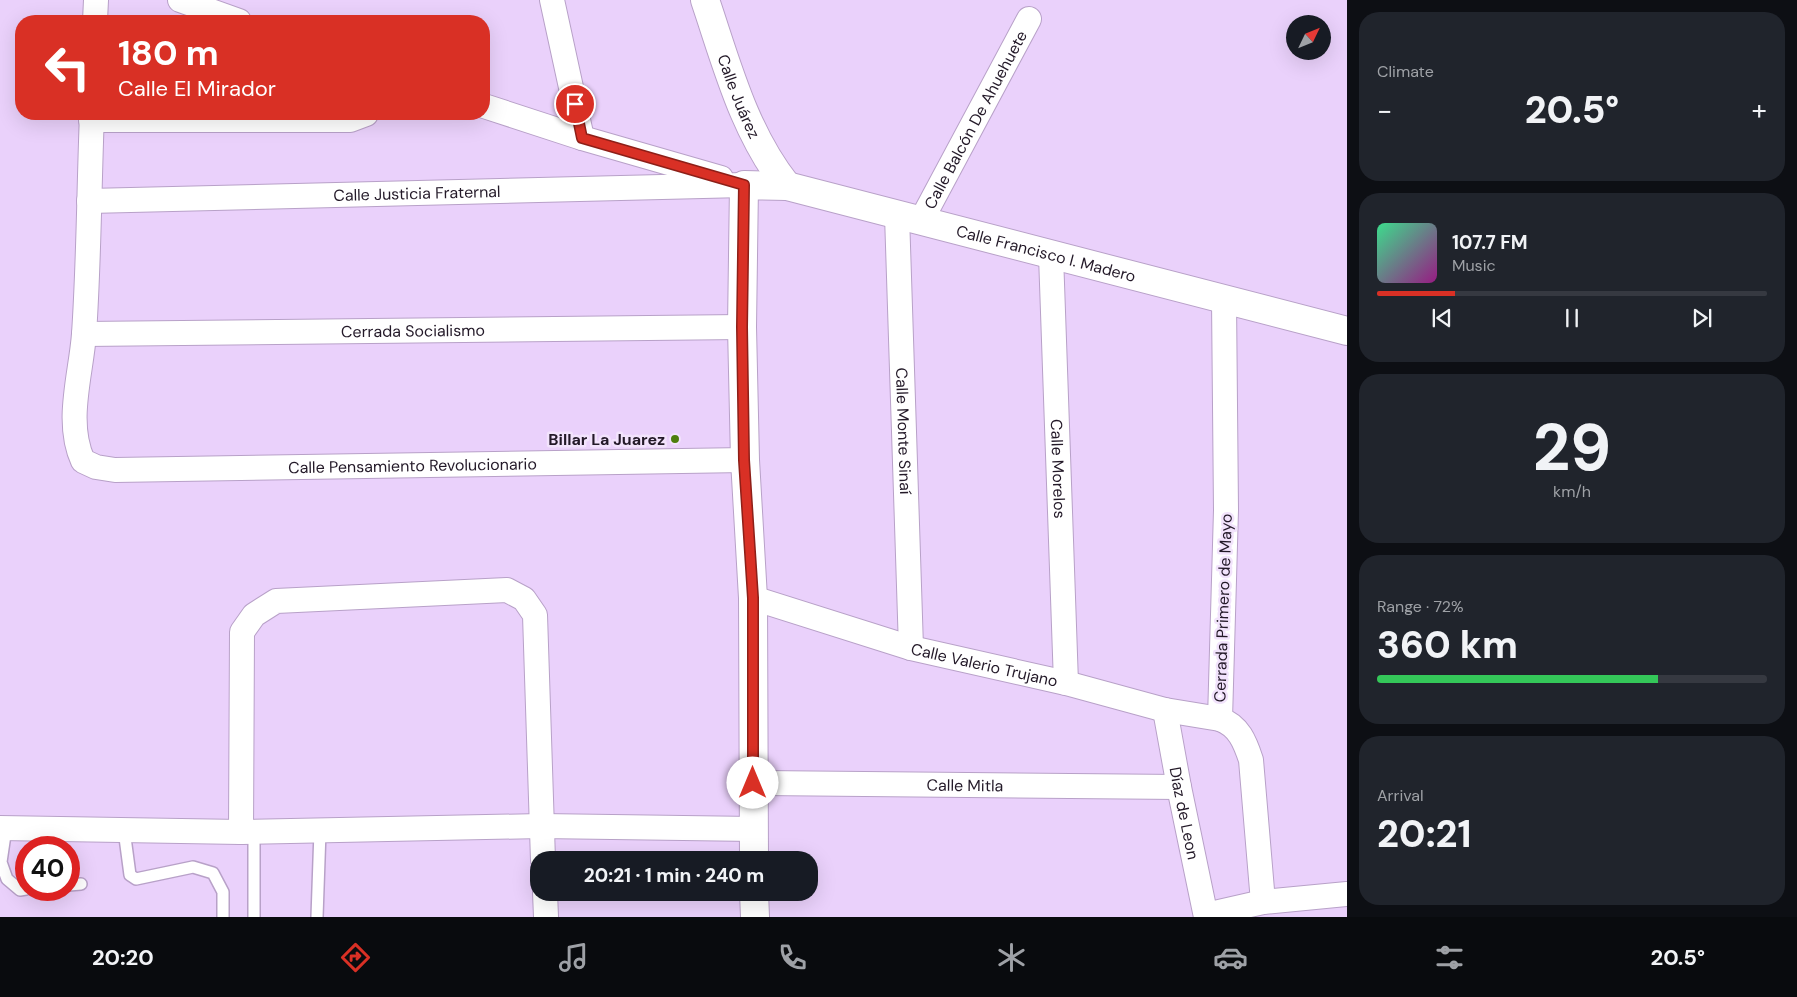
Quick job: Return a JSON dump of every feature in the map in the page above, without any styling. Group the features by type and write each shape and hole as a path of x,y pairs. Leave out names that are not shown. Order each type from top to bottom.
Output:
{"street":[{"path":"95,15 96,0"},
{"path":"180,0 222,15"},
{"path":"552,0 582,138"},
{"name":"Calle Juárez","path":"705,0 738,100 757,143 771,167 787,186"},
{"name":"Calle Balcón De Ahuehuete","path":"909,218 1029,19"},
{"path":"490,108 582,138 744,185 742,327 744,460 753,598 754,851"},
{"path":"84,334 92,120"},
{"name":"Calle Francisco I. Madero","path":"744,185 787,186 1347,331"},
{"name":"Calle Justicia Fraternal","path":"89,201 744,185"},
{"name":"Calle Monte Sinaí","path":"909,218 911,648"},
{"name":"Calle Morelos","path":"1051,255 1066,683"},
{"name":"Cerrada Primero de Mayo","path":"1224,300 1226,510 1220,719 1236,728 1245,742 1251,760 1263,902"},
{"name":"Cerrada Socialismo","path":"84,334 742,327"},
{"name":"Calle Pensamiento Revolucionario","path":"84,334 74,423 75,445 83,461 96,467 115,470 744,460"},
{"path":"247,832 242,632 254,614 276,600 507,590 524,599 535,615 542,851"},
{"name":"Calle Valerio Trujano","path":"753,598 911,648 1066,683 1165,710 1220,719"},
{"name":"Díaz de Leon","path":"1165,710 1178,787 1206,916"},
{"name":"Calle Mitla","path":"753,783 1178,787"},
{"path":"3,828 247,832 541,826 754,829"},
{"path":"1206,916 1263,902 1347,894"},
{"path":"545,901 546,917"},
{"path":"754,901 755,917"}],"lane":[{"path":"3,828 2,862 7,880 15,886"},
{"path":"124,830 130,875 136,880 193,867 213,873 223,892 223,917"},
{"path":"317,917 320,830"},
{"path":"247,832 254,917"}],"place":[{"name":"Billar La Juarez","path":"675,439"}],"route":[{"path":"575,104 582,138 744,185 742,327 744,460 753,598 753,783"}]}
